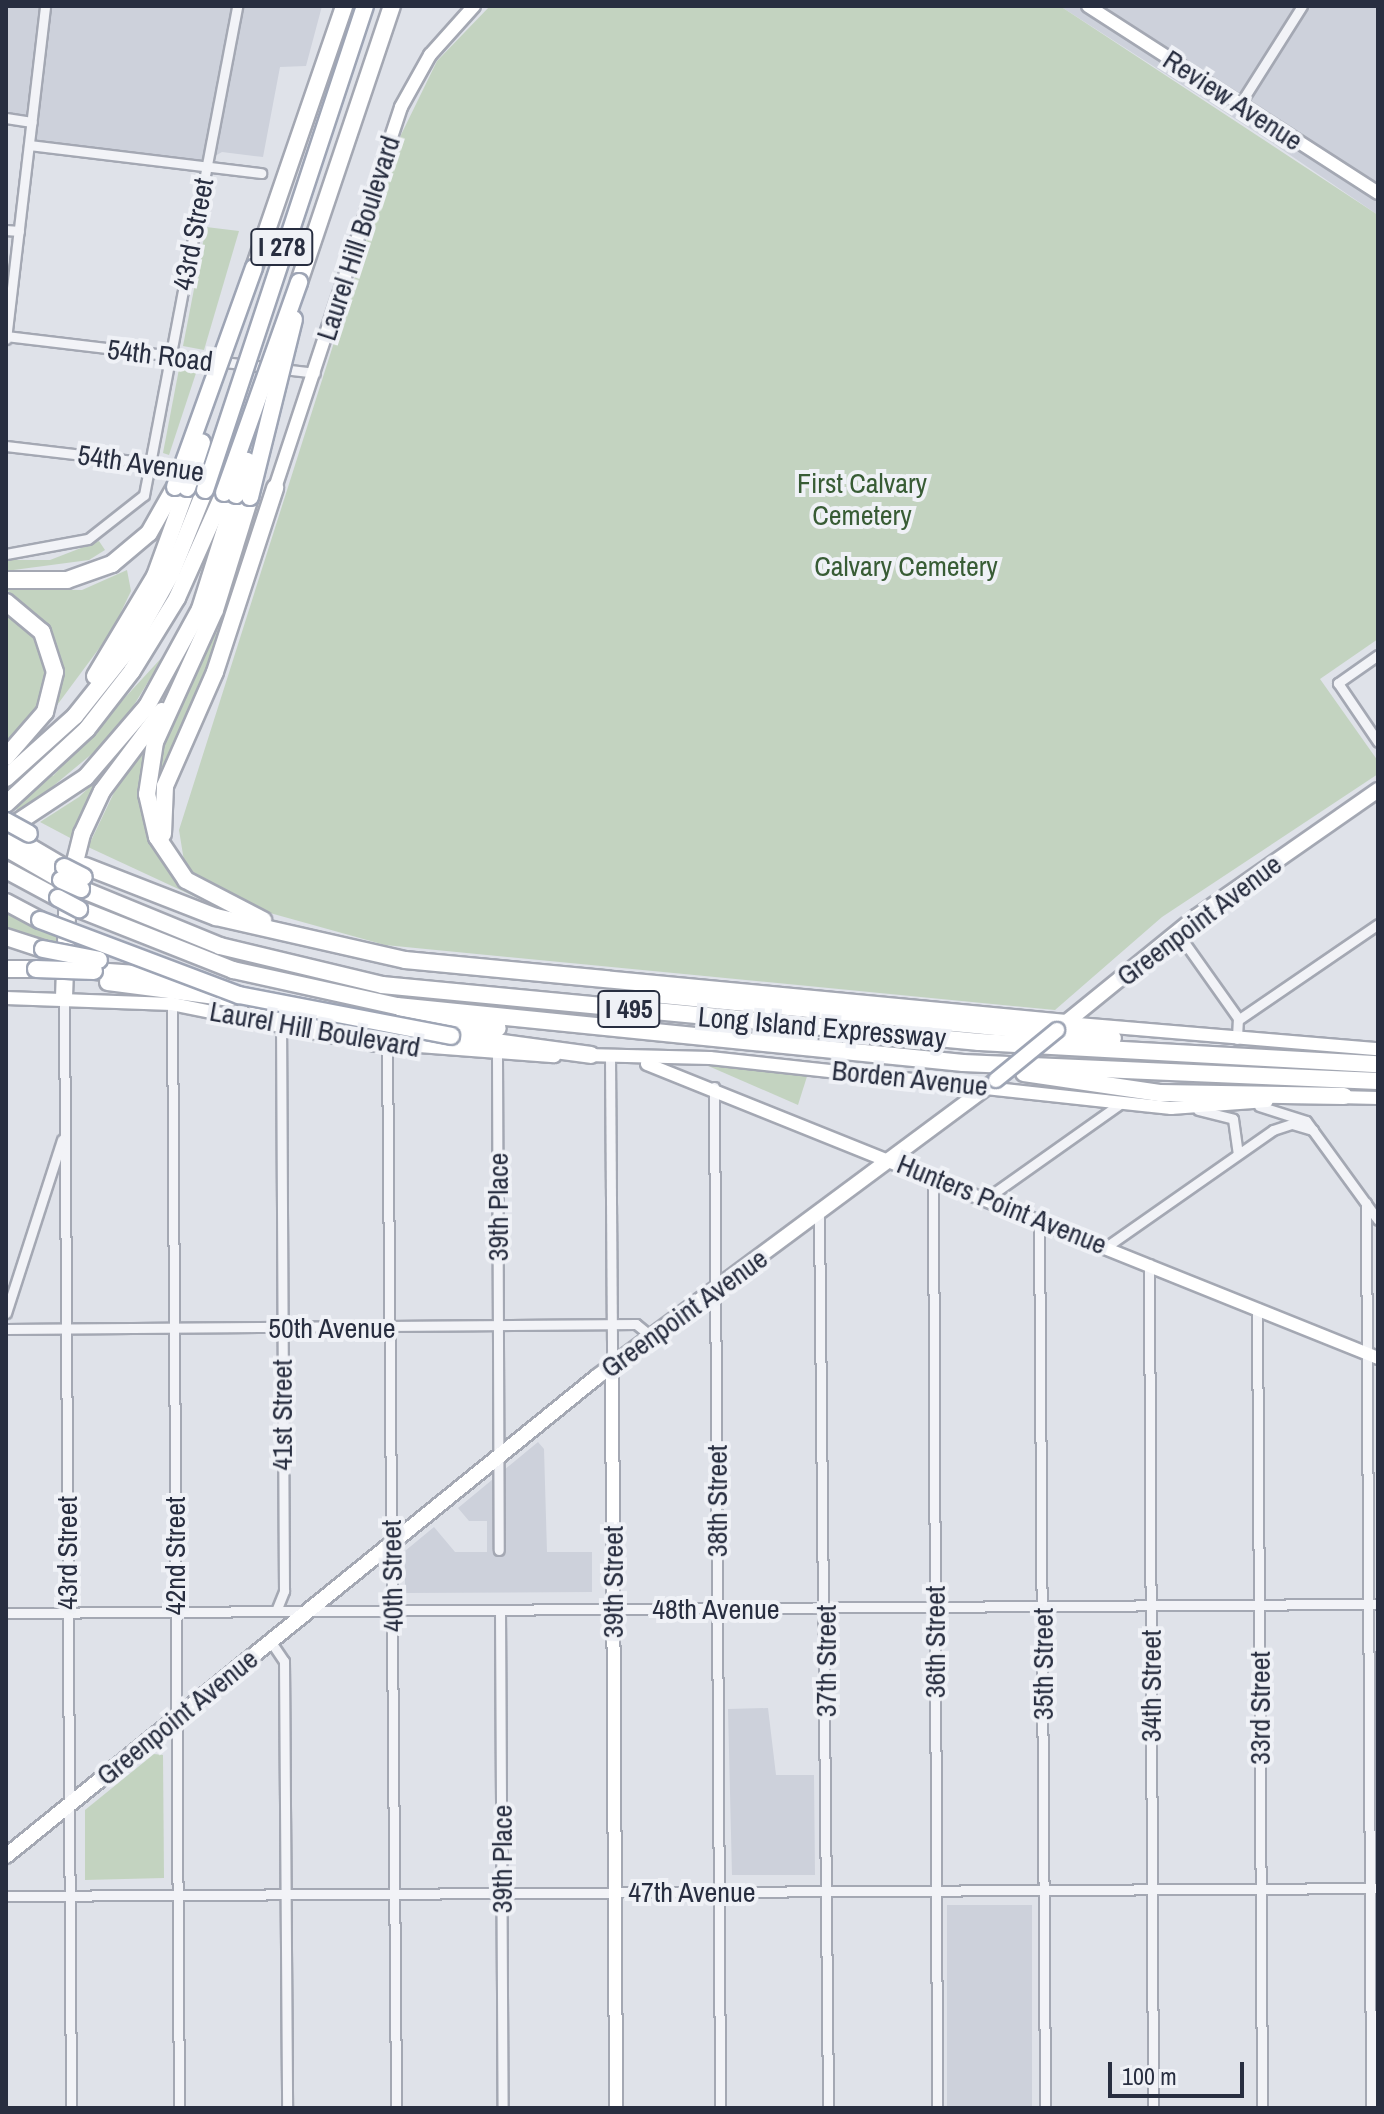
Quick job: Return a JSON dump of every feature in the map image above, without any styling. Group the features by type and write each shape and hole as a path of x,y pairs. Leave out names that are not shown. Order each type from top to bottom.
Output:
{"highway":[{"name":"I 278","path":"6,775 19,756 117,645 155,576 181,488 344,6"},
{"name":"I 278","path":"19,756 130,647 171,574 205,490 365,6"},
{"name":"I 278","path":"6,804 98,716 152,641 237,495 269,374 392,6"},
{"path":"12,839 86,777 147,706 197,617 290,349 299,282"},
{"path":"6,580 67,580 112,564 149,533 181,488"},
{"path":"168,855 165,786 215,672 275,488"},
{"path":"237,495 194,658 147,772 149,814 168,855 186,880 220,903 371,954"},
{"path":"6,602 42,632 55,672 45,712 19,756"},
{"path":"64,997 67,898 85,824 194,658"},
{"path":"6,821 12,839 83,877 191,910 371,954 1062,1026"},
{"name":"Long Island Expressway","path":"12,839 220,946 382,985 979,1042 1193,1052 1334,1068 1378,1081"},
{"name":"Long Island Expressway","path":"6,870 79,909 201,960 331,995 612,1030 963,1063 1334,1068 1378,1064"},
{"path":"6,902 40,920 239,995 451,1036 591,1055"},
{"path":"6,937 94,971 211,993 381,1044"},
{"path":"6,969 35,974"},
{"path":"6,978 94,971 137,972 383,1018 612,1030"},
{"path":"522,972 667,996 1193,1052"},
{"path":"963,1063 1160,1093 1344,1096"}],"main road":[{"name":"Laurel Hill Boulevard","path":"275,488 401,107 423,64 474,6"},
{"name":"Review Avenue","path":"1088,6 1378,193"},
{"name":"Greenpoint Avenue","path":"6,1856 612,1366 894,1160 1177,932 1378,790"},
{"name":"Laurel Hill Boulevard","path":"6,998 64,997 172,1004 381,1044 497,1055 624,1058"},
{"path":"1062,1026 1378,1049"},
{"name":"Borden Avenue","path":"624,1058 710,1058 992,1083 1121,1103 1195,1109 1344,1096"},
{"name":"Hunters Point Avenue","path":"624,1058 714,1086 1372,1356"},
{"path":"1344,1096 1378,1098"},
{"name":"39th Street","path":"612,1366 616,2108"}],"street":[{"path":"6,337 45,6"},
{"name":"43rd Street","path":"6,554 63,549 115,524 142,500 237,6"},
{"path":"1240,104 1302,6"},
{"path":"6,118 32,122"},
{"path":"29,145 261,173"},
{"path":"6,230 19,231"},
{"name":"54th Road","path":"6,337 315,373"},
{"name":"54th Avenue","path":"6,446 150,463 275,488"},
{"path":"1378,655 1338,683 1378,742"},
{"path":"1238,1020 1378,924"},
{"path":"1177,932 1238,1020 1237,1039"},
{"name":"43rd Street","path":"64,997 71,2108"},
{"name":"42nd Street","path":"172,1004 179,2108"},
{"name":"41st Street","path":"276,1611 284,1594 281,1026"},
{"name":"40th Street","path":"381,1044 390,1328 396,2108"},
{"name":"39th Place","path":"497,1055 499,1550"},
{"name":"39th Street","path":"610,1057 612,1366"},
{"name":"38th Street","path":"714,1086 720,2108"},
{"path":"987,1198 1121,1103"},
{"path":"1226,1106 1287,1111 1313,1130 1378,1220"},
{"name":"Borden Avenue","path":"1195,1109 1233,1119 1238,1153"},
{"path":"1106,1247 1282,1125 1313,1130"},
{"path":"6,1313 64,1133"},
{"name":"36th Street","path":"933,1176 937,2108"},
{"path":"46,1189 65,1188"},
{"path":"1366,1203 1372,1356 1374,1888 1371,2108"},
{"name":"37th Street","path":"819,1214 826,1608 828,2108"},
{"name":"35th Street","path":"1039,1219 1045,2108"},
{"name":"34th Street","path":"1149,1264 1153,2108"},
{"name":"33rd Street","path":"1257,1308 1262,2108"},
{"name":"50th Avenue","path":"6,1329 639,1324 652,1337"},
{"name":"48th Avenue","path":"6,1613 1373,1604"},
{"name":"39th Place","path":"500,1610 503,2108"},
{"path":"271,1642 284,1661 287,2108"},
{"name":"47th Avenue","path":"6,1896 1374,1888"}],"shaded area":[{"path":"6,6 322,6 306,66 280,67 263,157 222,152 197,166 29,145 32,122 6,118"},
{"path":"1060,6 1378,6 1378,215 1271,142"},
{"path":"538,1442 544,1449 547,1552 592,1552 592,1592 405,1593 405,1551 434,1527 455,1552 487,1552 487,1521 469,1521 458,1508"},
{"path":"768,1708 776,1775 814,1775 815,1875 732,1875 728,1709"},
{"path":"947,1905 1032,1905 1032,2108 947,2108"}],"green space":[{"name":"Calvary Cemetery","path":"490,6 1060,6 1378,215 1378,639 1320,679 1378,761 1378,774 1162,917 1055,1010 385,945 270,913 200,880 184,861 179,830 398,141 437,61"},
{"path":"206,227 239,231 204,350 183,346"},
{"path":"179,369 197,370 169,455 163,453"},
{"path":"99,541 105,550 89,560 6,571 6,560 50,560"},
{"path":"127,570 131,591 112,631 46,720 62,666 54,639 6,589 82,590"},
{"path":"6,610 33,631 45,658 47,691 12,747 53,776 165,654 117,733 22,812 6,805"},
{"path":"219,627 209,671 154,798 163,738"},
{"path":"152,738 142,779 153,841 202,900 88,847 120,780"},
{"path":"103,774 74,840 40,822 79,797"},
{"path":"6,910 61,936 60,948 6,929"},
{"path":"706,1065 768,1067 809,1070 798,1105"},
{"path":"154,1754 163,1755 164,1878 85,1880 85,1810"}],"park label":[{"name":"First Calvary Cemetery","path":"862,499"}]}
